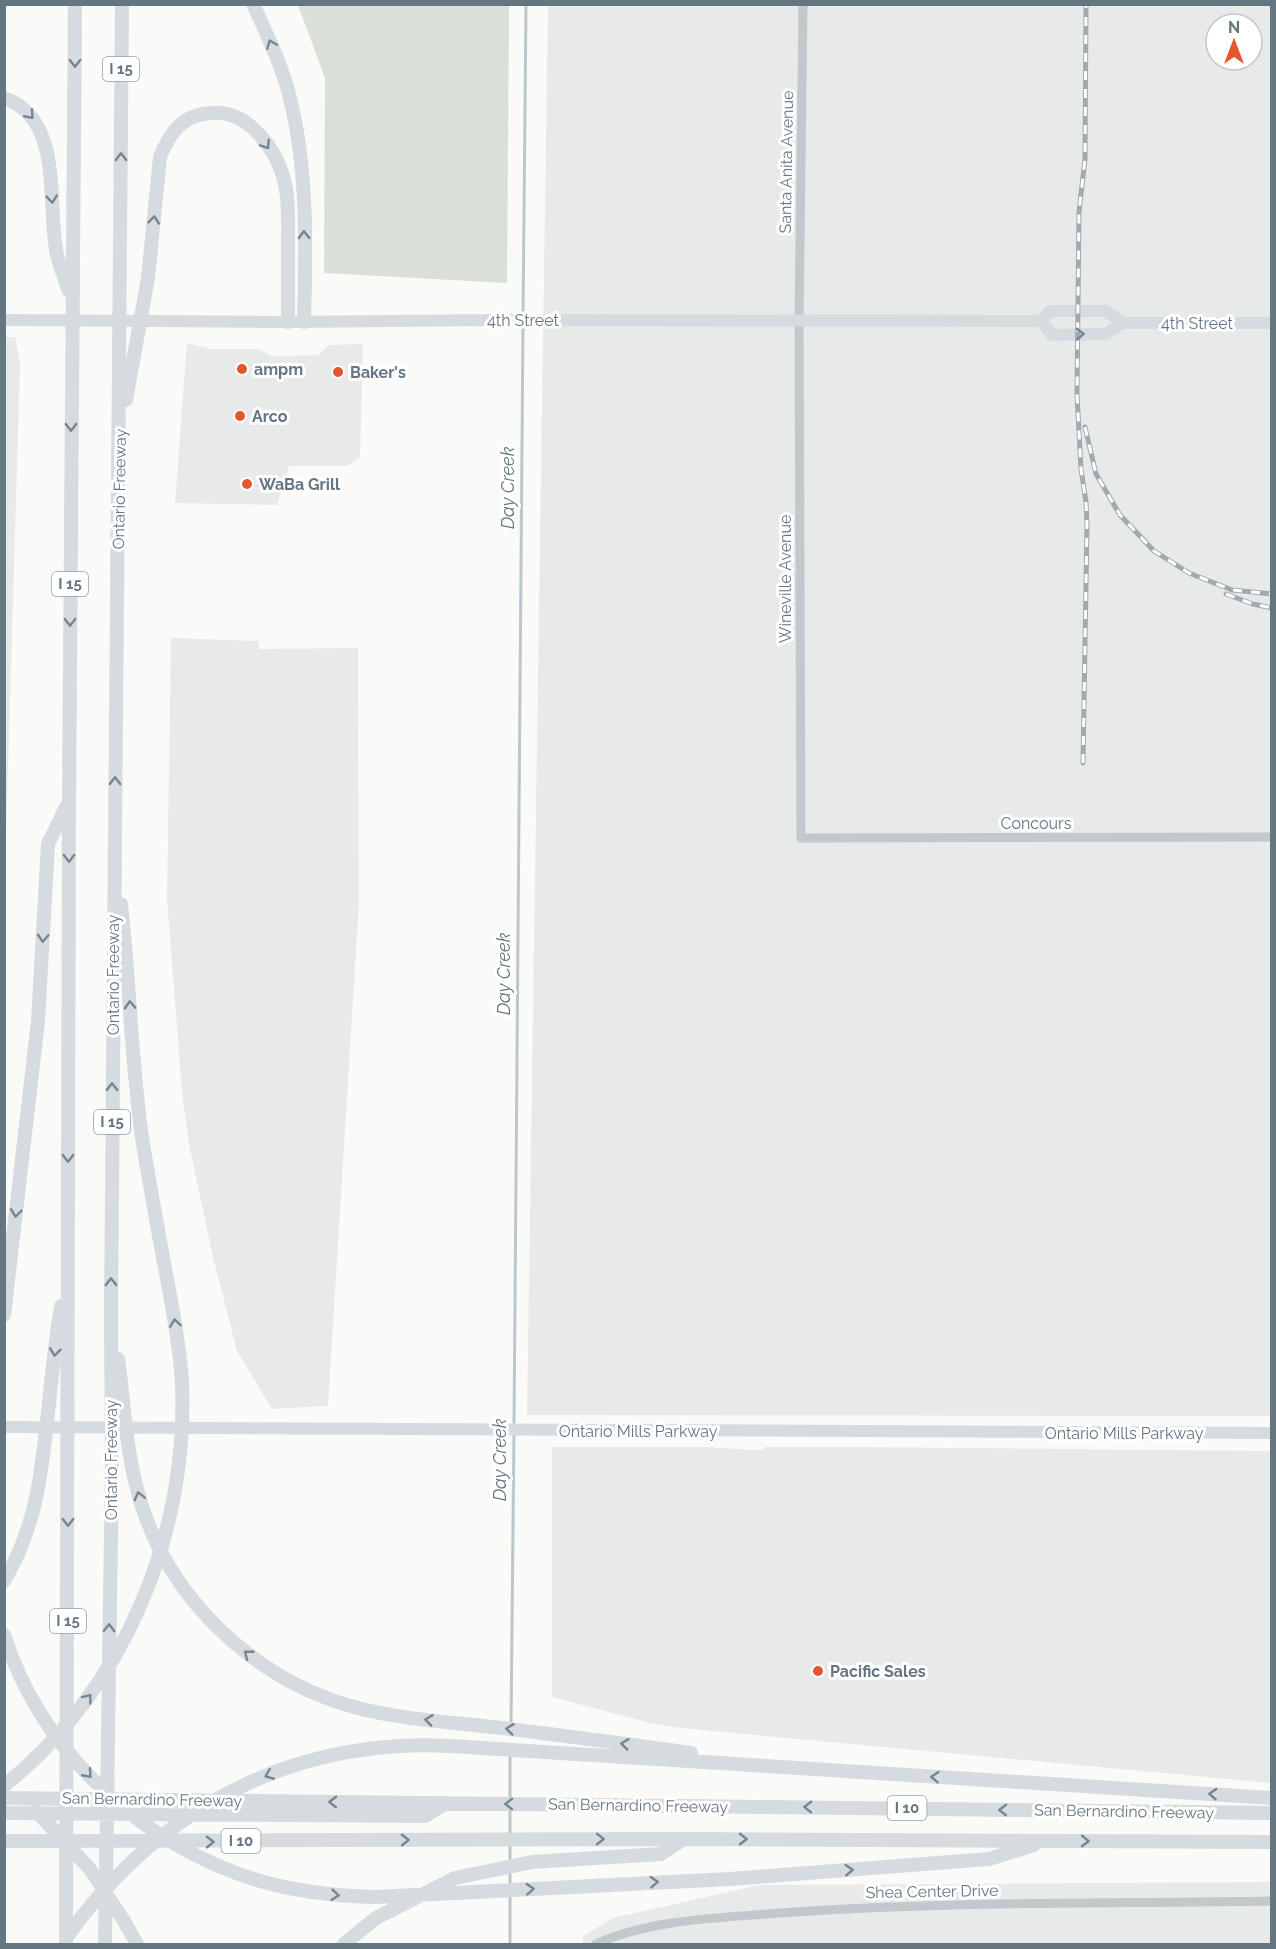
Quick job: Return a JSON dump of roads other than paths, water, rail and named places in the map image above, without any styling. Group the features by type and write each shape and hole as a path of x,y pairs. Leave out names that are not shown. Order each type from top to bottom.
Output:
{"highway":[{"path":"69,276 75,4"},
{"name":"Ontario Freeway","path":"105,1944 112,1464 118,1402 111,1315 122,4"},
{"path":"253,4 281,69 298,137 303,178 304,322"},
{"path":"4,98 19,104 31,114 41,128 48,159 57,255 69,276"},
{"path":"119,440 148,278 160,157 167,139 176,127 194,116 219,112 230,114 249,124 270,150 285,184 288,209 288,322"},
{"name":"I 15","path":"66,1944 67,1253 73,301 69,276"},
{"path":"4,1315 38,1021 48,844 69,800"},
{"path":"114,840 129,972 137,1100 182,1381 180,1454 164,1543 151,1582 116,1656 69,1722 41,1753 4,1786 26,1801 90,1869 137,1944"},
{"path":"4,1581 15,1563 34,1510 43,1461 67,1253"},
{"path":"118,1402 142,1507 153,1535 171,1568 207,1616 249,1654 300,1687 352,1706 403,1717 808,1768"},
{"path":"4,1635 25,1684 47,1723 72,1757 99,1786 160,1836 227,1869 278,1886 339,1896 375,1897 730,1879 989,1859 1048,1841"},
{"path":"61,1944 120,1871 184,1819 237,1788 273,1773 303,1762 366,1749 426,1745 482,1748 1272,1798"},
{"name":"San Bernardino Freeway","path":"4,1798 1272,1813"},
{"path":"4,1813 425,1816 446,1803"},
{"path":"344,1944 376,1918 455,1878 532,1862 662,1854 684,1839"},
{"name":"San Bernardino Freeway","path":"4,1841 684,1839 1272,1842"}],"main road":[{"name":"4th Street","path":"4,320 1041,321 1050,311 1106,311 1122,323"},
{"name":"4th Street","path":"1041,321 1052,335 1106,334 1122,323 1272,323"},
{"name":"Ontario Mills Parkway","path":"4,1427 1272,1433"}],"street":[{"name":"Santa Anita Avenue","path":"799,321 803,4"},
{"name":"Wineville Avenue","path":"799,321 801,838"},
{"name":"Concours","path":"801,838 1272,837"},
{"name":"Shea Center Drive","path":"596,1944 659,1925 868,1907 1272,1901"}],"waterway":[{"name":"Day Creek","path":"523,318 526,4"},
{"name":"Day Creek","path":"514,1425 523,324"},
{"name":"Day Creek","path":"511,1725 514,1431"},
{"name":"Day Creek","path":"510,1755 510,1800"},
{"name":"Day Creek","path":"510,1809 510,1836"},
{"name":"Day Creek","path":"510,1842 510,1863"},
{"name":"Day Creek","path":"510,1872 510,1887"},
{"name":"Day Creek","path":"510,1893 510,1944"}],"railway":[{"path":"1083,763 1087,525 1077,395 1079,212 1085,159 1086,4"},
{"path":"1085,427 1096,474 1120,515 1154,551 1189,573 1232,590 1272,594"},
{"path":"1226,594 1272,608"}],"place":[{"name":"ampm","path":"242,369"},
{"name":"Baker's","path":"338,372"},
{"name":"Arco","path":"240,416"},
{"name":"WaBa Grill","path":"247,484"},
{"name":"Pacific Sales","path":"818,1671"}]}
